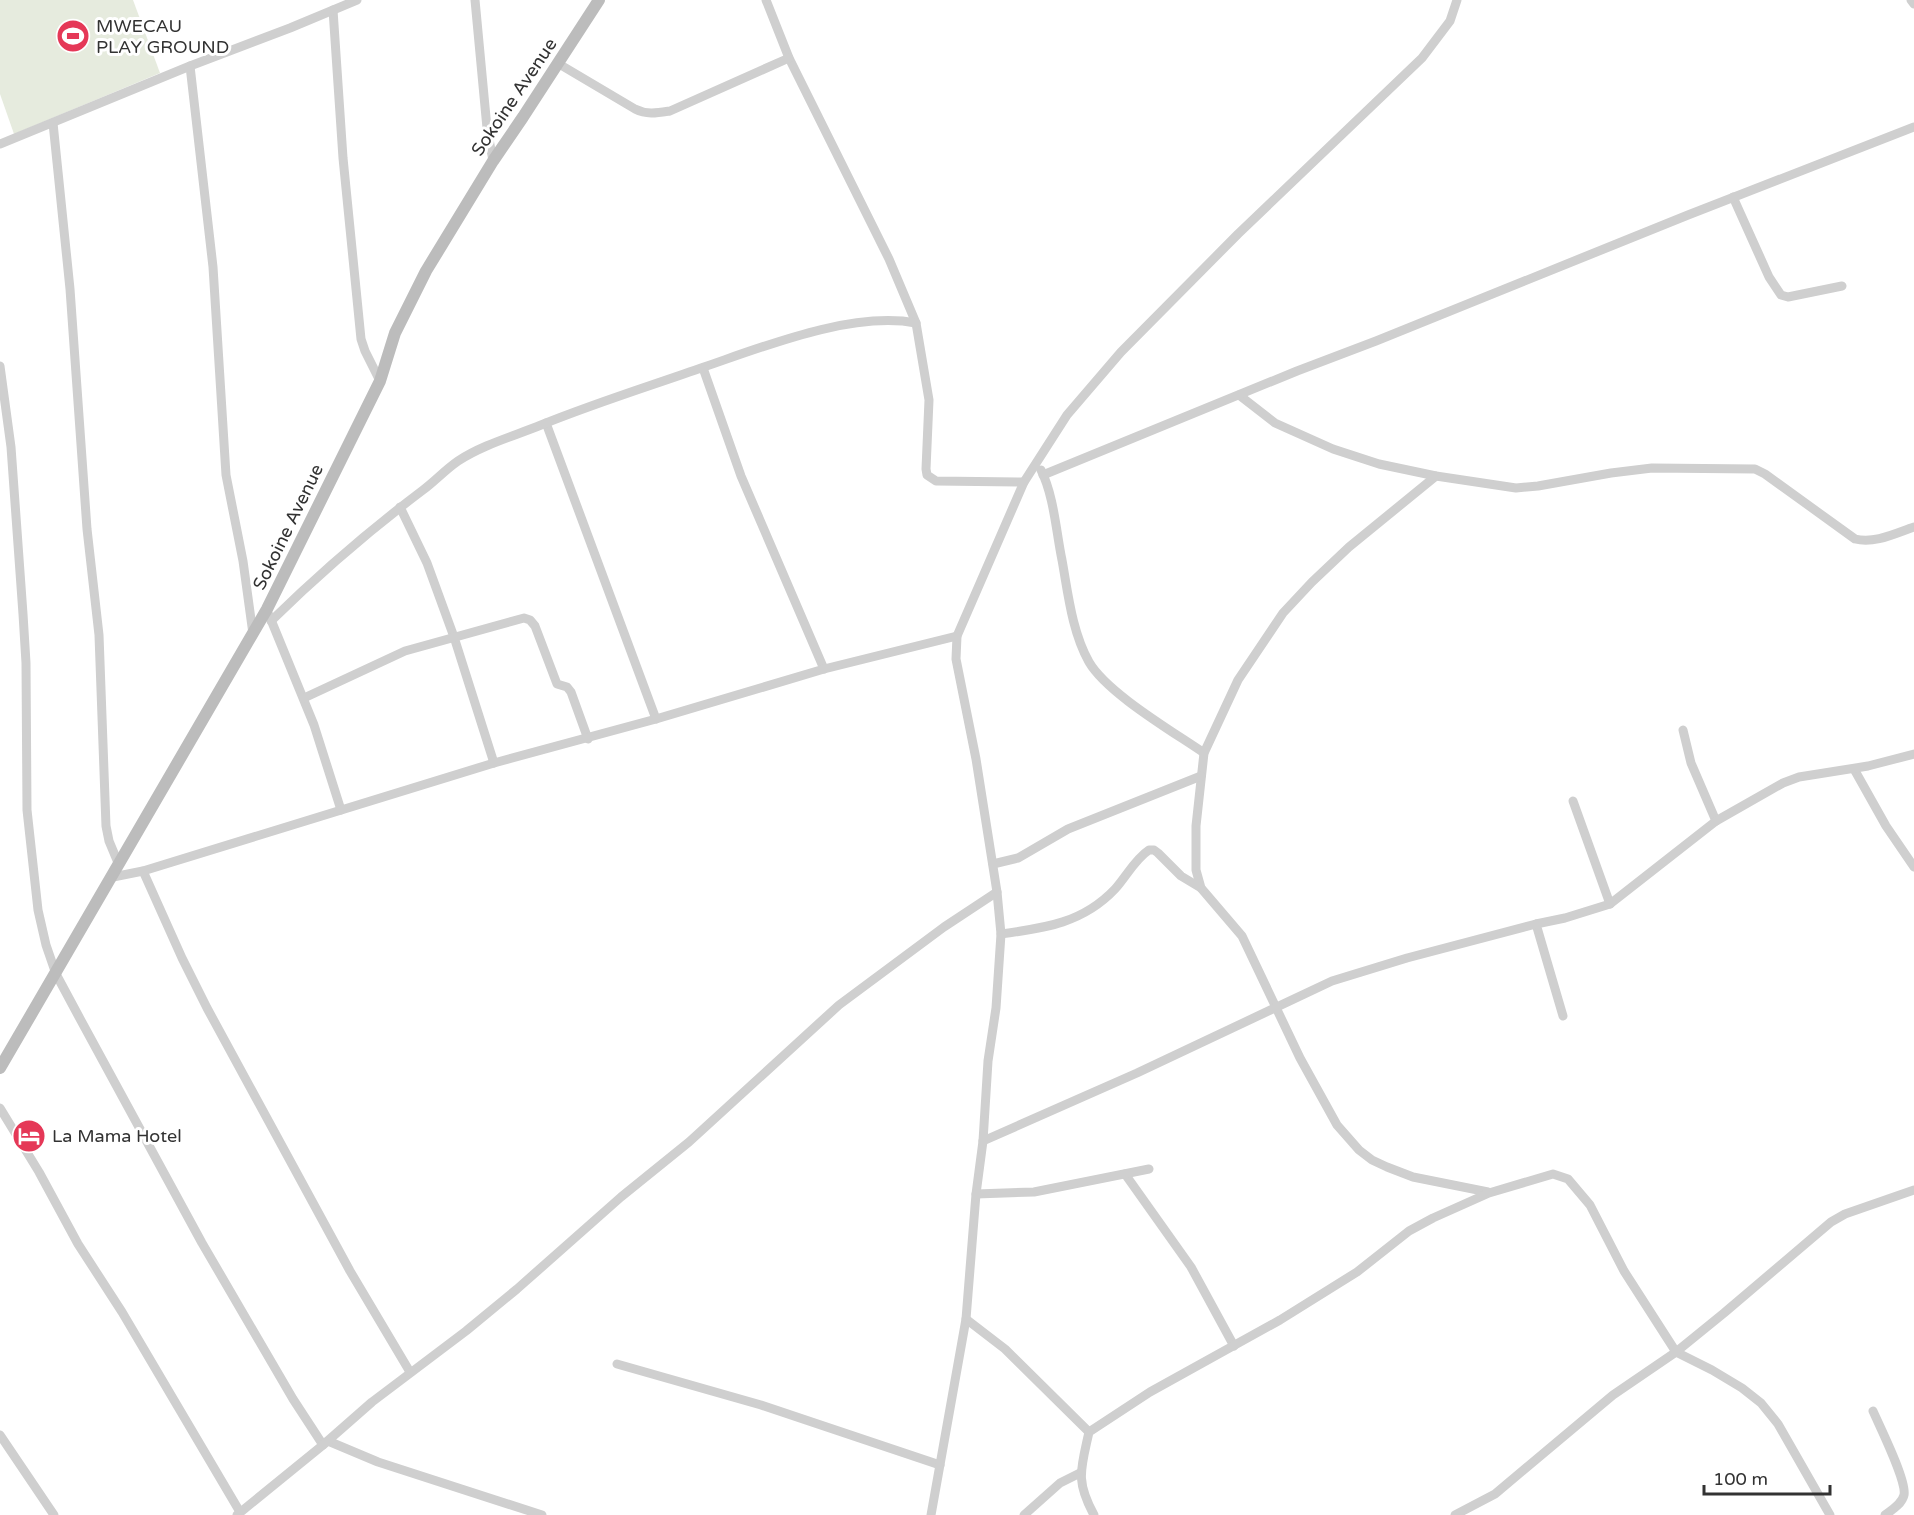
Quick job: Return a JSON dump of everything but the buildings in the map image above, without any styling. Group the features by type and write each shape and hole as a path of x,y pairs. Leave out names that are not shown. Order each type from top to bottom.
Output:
{"street":[{"path":"0,144 357,0"},
{"path":"475,0 487,128 493,161"},
{"name":"Sokoine Avenue","path":"0,1068 57,974 253,634 269,615 380,381 395,333 409,302 454,222 599,0"},
{"path":"766,0 789,58 894,270 916,323 929,400 927,475 936,481 1024,482"},
{"path":"931,1515 966,1319 976,1194 983,1141 988,1061 996,1008 1000,934 993,864 976,759 958,669 957,636 1024,482 1067,415 1121,352 1238,234 1422,58 1449,21 1457,0"},
{"path":"1911,0 1914,4"},
{"path":"333,10 343,158 361,339 380,381"},
{"path":"559,64 644,114 653,114 678,108 789,58"},
{"path":"190,66 217,313 226,475 243,561 253,634"},
{"path":"53,123 70,289 87,529 99,635 106,826 109,841 119,865"},
{"path":"1043,475 1297,370 1914,127"},
{"path":"1733,197 1765,269 1775,289 1781,295 1788,297 1842,286"},
{"path":"341,810 326,755 269,615 459,460 595,403 777,342 876,320 916,323"},
{"path":"0,366 11,447 26,663 27,810 31,858 38,910 46,945 57,974 202,1243 293,1399 326,1443 542,1515"},
{"path":"703,368 741,476 824,669"},
{"path":"1239,395 1275,423 1333,449 1379,464 1436,476 1516,488 1652,468 1755,470 1765,474 1856,539 1865,542 1883,538 1914,526"},
{"path":"546,423 656,719"},
{"path":"1037,462 1043,475 1079,638 1089,662 1098,675 1115,691 1204,753"},
{"path":"1201,888 1196,870 1195,848 1204,753 1238,680 1283,614 1349,547 1436,476"},
{"path":"400,507 427,563 454,637 494,764"},
{"path":"304,698 405,651 517,619 530,620 535,626 554,679 557,684 567,687 571,692 588,738"},
{"path":"112,877 143,871 494,764 824,669 957,636"},
{"path":"1683,730 1691,763 1716,821"},
{"path":"983,1141 1137,1073 1332,981 1370,968 1565,918 1610,903 1716,821 1759,796 1800,777 1854,769 1914,754"},
{"path":"1854,769 1886,826 1914,867"},
{"path":"993,864 1018,858 1068,829 1201,776"},
{"path":"1574,801 1610,903"},
{"path":"1000,934 1060,924 1089,910 1114,890 1149,850 1154,850 1181,876 1201,888 1242,936 1300,1058 1337,1125 1359,1150 1372,1160 1413,1177 1489,1193"},
{"path":"143,871 207,1008 350,1271 410,1372"},
{"path":"0,1108 78,1244 122,1312 238,1514 410,1372 483,1317 621,1197 689,1142 839,1005 944,927 997,892"},
{"path":"1536,924 1563,1016"},
{"path":"976,1194 1034,1192 1149,1169"},
{"path":"1125,1174 1191,1267 1234,1346"},
{"path":"1094,1515 1081,1486 1080,1473 1089,1432 1150,1392 1234,1346 1357,1272 1409,1231 1432,1218 1489,1193 1553,1174 1568,1179 1590,1205 1624,1271 1676,1352 1742,1388 1770,1412 1830,1515"},
{"path":"1455,1515 1495,1494 1613,1395 1676,1352 1831,1222 1845,1214 1914,1190"},
{"path":"966,1319 1005,1349 1089,1432"},
{"path":"617,1364 761,1405 940,1465"},
{"path":"1873,1411 1904,1490 1904,1497 1885,1515"},
{"path":"0,1435 54,1515"},
{"path":"1024,1515 1060,1483 1080,1473"}],"shaded area":[{"name":"MWECAU PLAY GROUND","path":"0,0 133,0 160,73 14,134 0,94"}],"place":[{"name":"MWECAU PLAY GROUND","path":"73,36"},
{"name":"La Mama Hotel","path":"29,1136"}]}
